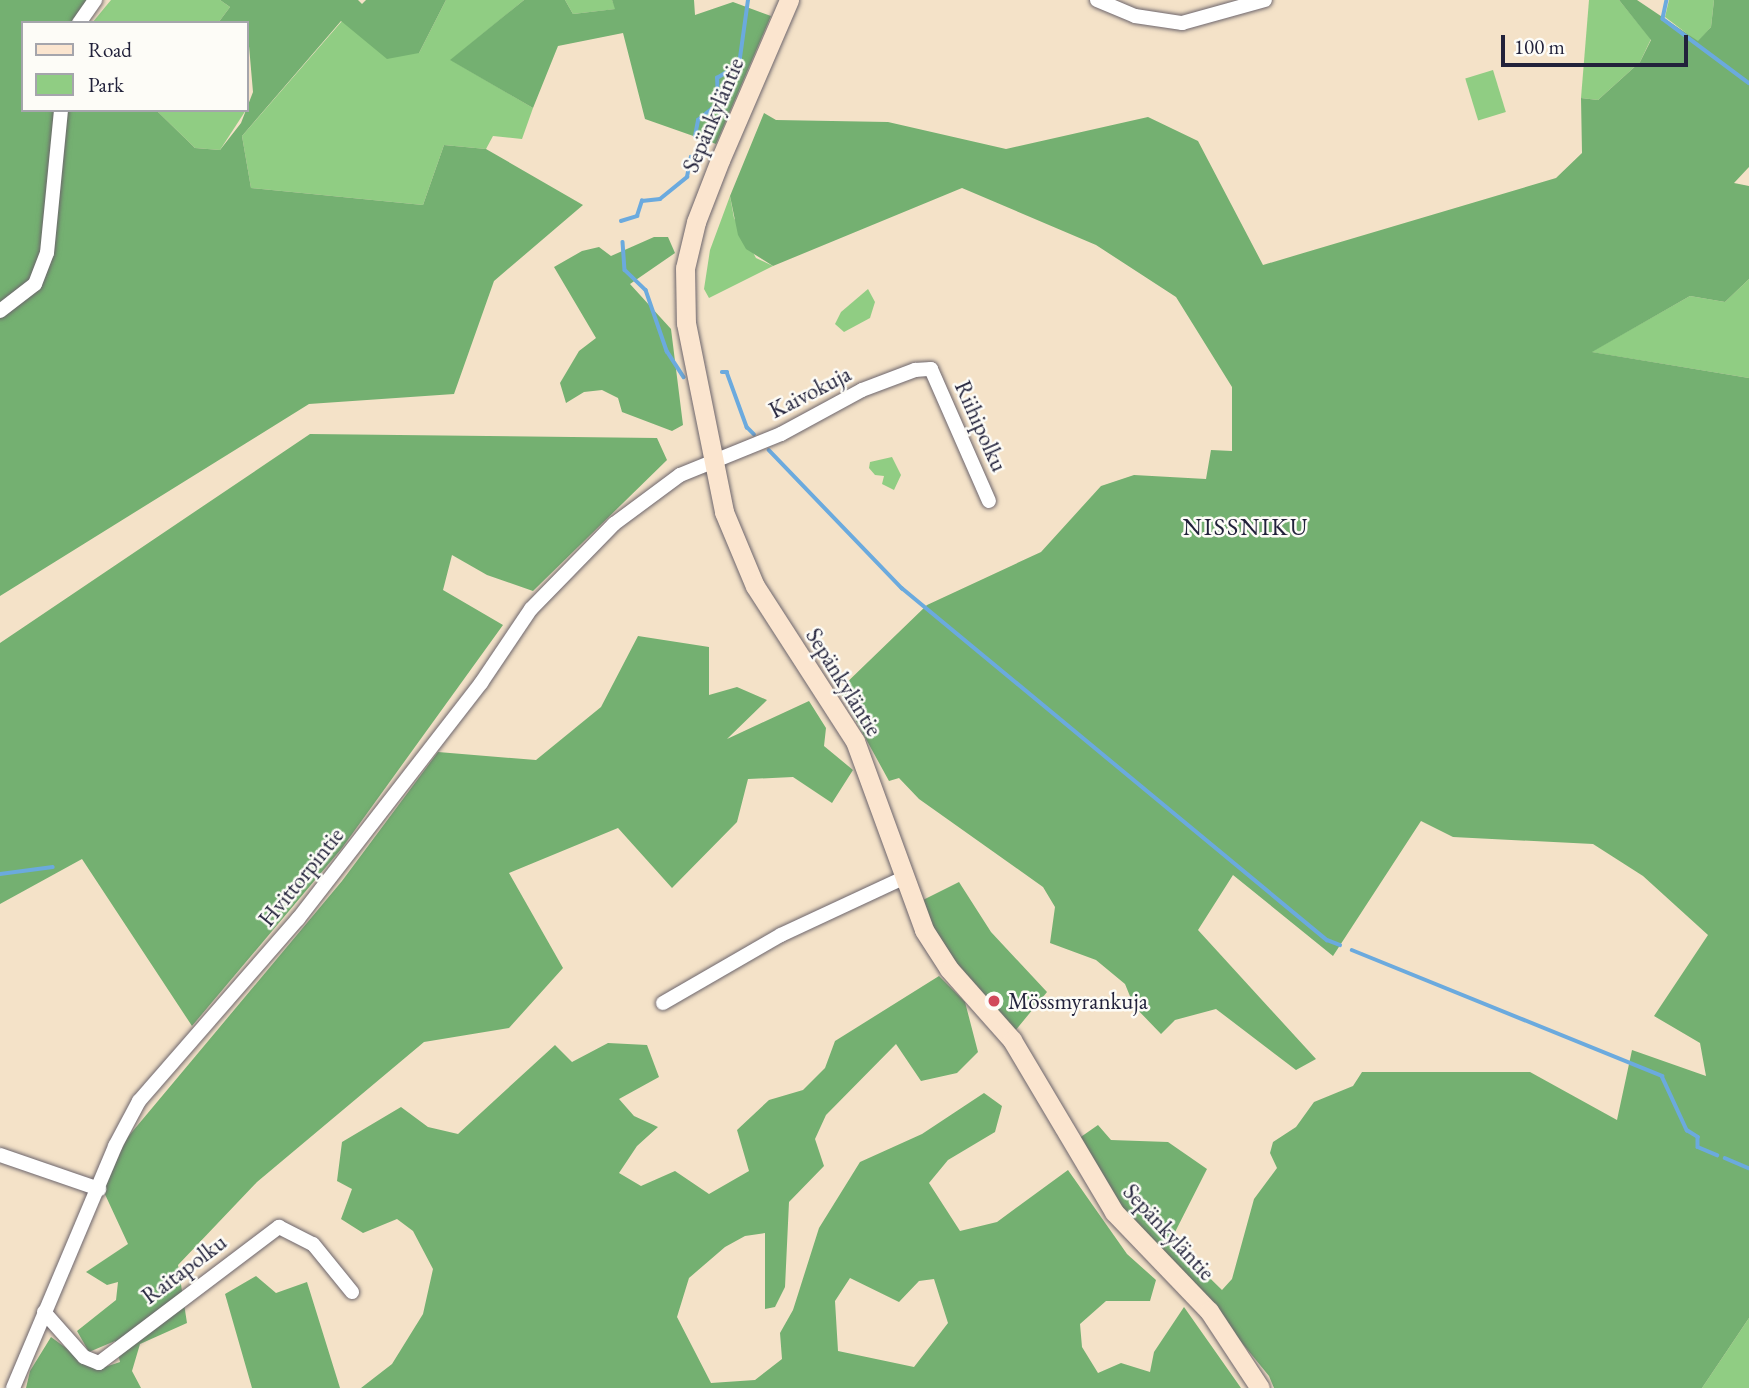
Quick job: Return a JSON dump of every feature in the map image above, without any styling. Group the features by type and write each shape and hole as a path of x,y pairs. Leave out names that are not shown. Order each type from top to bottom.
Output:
{"street":[{"path":"80,21 95,0"},
{"name":"Sepänkyläntie","path":"789,0 715,172 696,222 685,268 686,323 712,460 744,566 855,741 879,799 903,878 924,930 949,969 1012,1040 1100,1193 1133,1235 1209,1311 1260,1388"},
{"path":"1097,0 1135,16 1182,23 1265,0"},
{"path":"0,311 35,284 47,253 61,112"},
{"name":"Kaivokuja","path":"712,460 815,419 862,390 915,370 931,369"},
{"name":"Riihipolku","path":"931,369 989,501"},
{"name":"Hvittorpintie","path":"13,1388 44,1312 139,1101 298,919 481,683 543,594 606,532 659,489 712,460"},
{"path":"663,1003 781,934 903,878"},
{"path":"0,1154 99,1189"},
{"name":"Raitapolku","path":"44,1312 84,1357 99,1363 279,1227 313,1244 352,1292"}],"green space":[{"path":"0,0 95,0 85,21 21,21 21,112 158,112 195,148 220,150 241,123 245,112 248,112 253,92 248,21 220,21 230,7 220,0 358,0 362,4 366,0 446,0 419,53 387,59 341,21 242,136 251,188 423,205 444,145 486,149 583,205 494,281 454,394 309,404 0,596"},
{"path":"111,0 220,0 230,7 220,21 94,21"},
{"path":"446,0 524,0 451,60 533,108 522,139 493,136 486,149 444,145 423,205 251,188 242,136 342,21 419,53"},
{"path":"524,0 565,0 573,14 615,9 612,0 694,0 695,15 733,2 771,16 716,144 645,119 623,33 558,46 533,108 450,60"},
{"path":"565,0 612,0 616,9 573,14"},
{"path":"1589,0 1619,0 1651,39 1640,62 1598,100 1581,98"},
{"path":"1619,0 1637,0 1698,41 1711,27 1714,0 1749,0 1749,167 1734,183 1749,186 1749,279 1725,302 1690,296 1592,352 1749,378 1749,1318 1702,1388 1274,1388 1269,1376 1198,1289 1129,1222 1075,1141 1098,1125 1111,1140 1168,1142 1207,1169 1171,1240 1222,1290 1232,1279 1254,1199 1277,1168 1270,1153 1273,1142 1296,1127 1314,1102 1353,1086 1362,1072 1530,1072 1617,1120 1632,1050 1706,1076 1700,1043 1654,1016 1708,935 1643,876 1593,844 1453,837 1421,821 1333,956 1233,875 1198,930 1316,1059 1296,1070 1216,1009 1175,1020 1161,1034 1134,1006 1125,984 1096,960 1050,943 1055,907 1043,887 919,799 899,778 889,781 839,690 927,605 1041,552 1101,486 1134,475 1206,479 1211,450 1232,451 1232,387 1176,297 1096,245 962,188 773,266 746,249 738,235 730,196 764,113 776,120 888,122 1006,149 1148,117 1198,141 1263,265 1556,178 1582,153 1581,98 1598,100 1640,62 1651,40"},
{"path":"1669,0 1714,0 1711,27 1698,42 1665,17"},
{"path":"1493,70 1506,112 1478,121 1465,78"},
{"path":"158,112 245,112 220,150 195,148"},
{"path":"730,196 734,218 756,258 773,266 709,298 704,289 710,250"},
{"path":"654,237 668,237 675,253 630,284 671,329 683,425 672,431 622,412 618,398 602,390 584,392 566,403 560,383 579,351 596,338 554,267 582,251 599,247 611,256"},
{"path":"1749,279 1749,378 1591,352 1690,296 1725,302"},
{"path":"868,289 875,302 870,318 844,332 835,324 841,312"},
{"path":"310,434 657,438 667,460 533,591 487,575 452,555 443,590 503,625 342,848 192,1026 82,859 0,904 0,643"},
{"path":"892,457 901,475 894,490 882,484 884,476 875,475 869,468 870,462"},
{"path":"638,636 709,647 709,695 737,687 767,700 727,739 809,701 826,728 824,746 853,770 832,803 793,777 748,779 737,822 672,888 618,828 509,873 563,968 509,1028 424,1042 257,1182 178,1265 187,1323 140,1344 132,1371 141,1388 26,1388 30,1371 51,1337 96,1370 120,1362 115,1341 89,1352 77,1331 116,1300 118,1282 107,1285 86,1272 128,1244 103,1190 127,1138 342,881 438,752 536,760 601,707"},
{"path":"959,882 991,932 1047,992 1015,1031 937,940 919,902"},
{"path":"939,976 965,1002 978,1052 957,1073 921,1081 896,1044 826,1115 815,1139 824,1166 789,1202 785,1287 775,1307 765,1309 765,1233 745,1236 725,1247 689,1278 677,1317 711,1383 755,1380 782,1359 780,1333 793,1310 819,1228 860,1162 922,1134 984,1093 1002,1106 995,1132 948,1160 929,1183 960,1231 997,1222 1068,1170 1127,1254 1156,1280 1150,1301 1106,1301 1080,1324 1082,1347 1098,1373 1121,1363 1150,1372 1154,1352 1184,1307 1241,1388 361,1388 392,1364 423,1314 433,1269 413,1231 397,1219 363,1233 341,1219 352,1189 337,1181 342,1142 401,1107 428,1127 458,1134 555,1045 572,1062 608,1043 647,1045 659,1077 619,1099 634,1116 658,1127 637,1146 619,1173 641,1186 675,1171 709,1194 749,1171 737,1130 769,1100 803,1090 825,1068 835,1041","holes":["850,1278 899,1302 919,1281 934,1279 948,1323 914,1367 838,1351 835,1301"]},
{"path":"256,1276 276,1293 307,1282 340,1388 252,1388 225,1294"},
{"path":"1749,1318 1749,1388 1702,1388"}],"waterway":[{"path":"695,136 698,120 718,104 717,78 739,65 748,0"},
{"path":"1667,0 1663,19 1749,83"},
{"path":"621,221 637,216 642,201 660,199 687,177 691,157"},
{"path":"623,242 625,270 646,290 667,351 684,377"},
{"path":"722,372 727,372 747,427 754,434"},
{"path":"769,450 902,588 1327,940 1340,945"},
{"path":"0,874 53,867"},
{"path":"1352,950 1662,1076 1687,1130 1698,1137 1698,1147 1717,1155"},
{"path":"1725,1158 1749,1168"}],"place":[{"name":"Mössmyrankuja","path":"994,1001"}],"district":[{"name":"NISSNIKU","path":"1246,527"}]}
